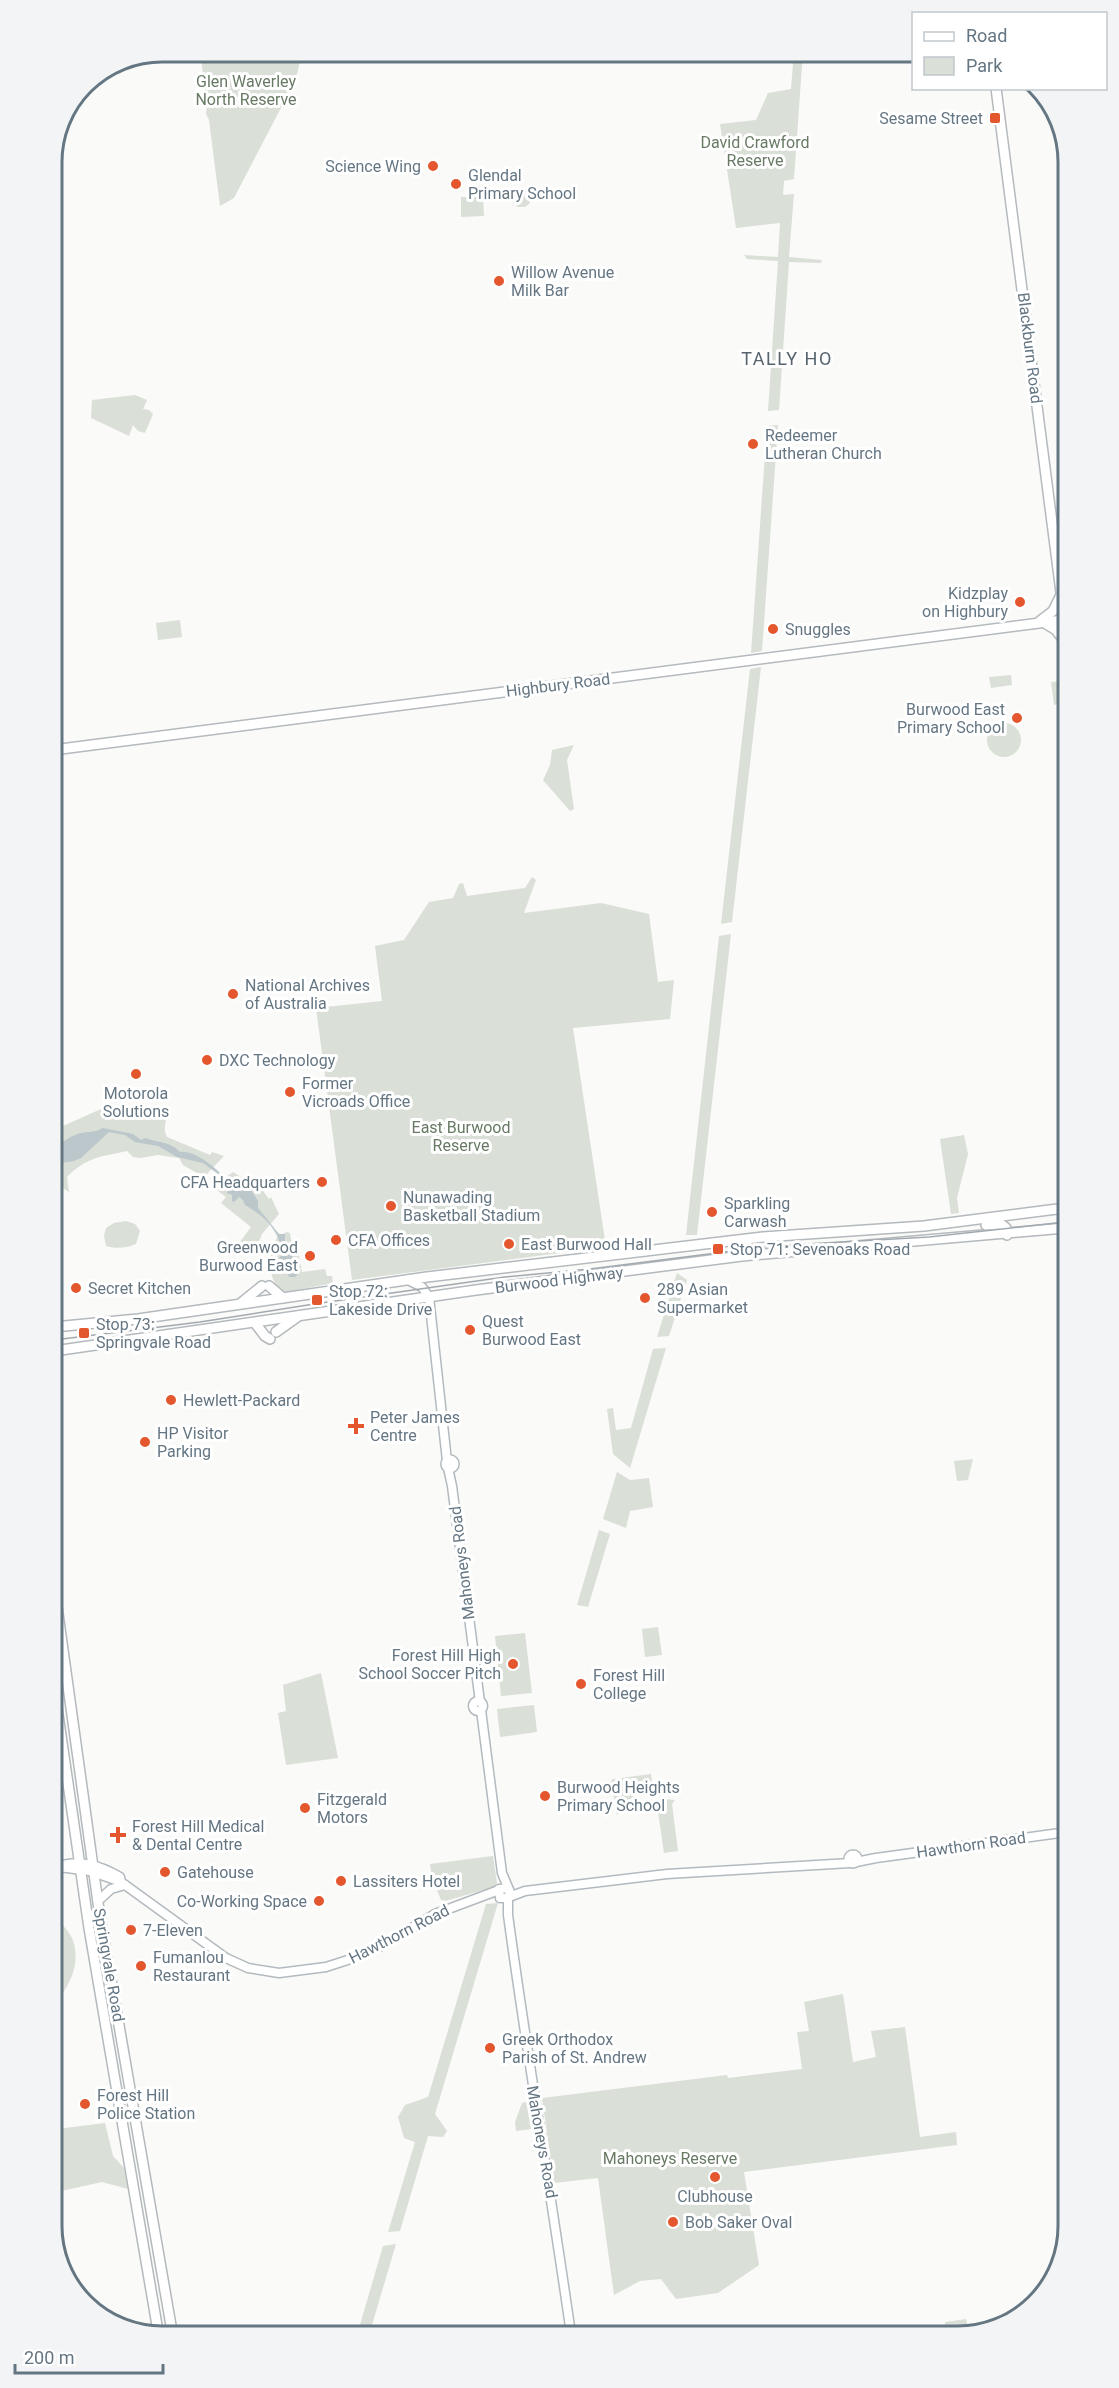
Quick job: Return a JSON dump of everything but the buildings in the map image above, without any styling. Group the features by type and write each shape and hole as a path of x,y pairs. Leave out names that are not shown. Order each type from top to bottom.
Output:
{"main road":[{"name":"Blackburn Road","path":"996,90 1058,561"},
{"path":"1058,600 1053,611 1039,623 1058,632"},
{"name":"Highbury Road","path":"62,749 1058,621"},
{"name":"Burwood Highway","path":"62,1326 138,1319 408,1280 780,1235 916,1226 1058,1209"},
{"path":"963,1221 982,1225 1001,1224 1007,1234"},
{"name":"Burwood Highway","path":"62,1350 299,1315 769,1253 1058,1229"},
{"path":"604,1256 616,1261 620,1272"},
{"path":"408,1280 422,1287 424,1298"},
{"path":"236,1306 266,1286 283,1298"},
{"name":"Mahoneys Road","path":"424,1298 431,1319 478,1706 504,1894 570,2326"},
{"path":"255,1323 266,1336 273,1335 299,1315"},
{"name":"Springvale Road","path":"62,1643 98,1901 171,2326"},
{"name":"Springvale Road","path":"62,1744 79,1866 157,2326"},
{"name":"Hawthorn Road","path":"62,1867 79,1866 114,1874 120,1877 123,1884 226,1958 256,1970 279,1973 316,1969 349,1960 379,1947 441,1911 487,1896 667,1874 821,1864 1058,1833"},
{"path":"98,1901 111,1889 123,1884"}],"green space":[{"name":"Glen Waverley North Reserve","path":"201,62 300,62 296,79 234,198 220,206 209,120 206,114"},
{"name":"David Crawford Reserve","path":"793,62 802,62 794,179 784,181 783,195 794,194 789,257 822,260 821,263 789,262 779,410 768,411 778,261 747,259 744,255 778,257 780,223 736,228 720,124 756,120 768,93 791,89"},
{"path":"524,188 529,188 530,203 525,207 518,207 513,203 514,195 521,194"},
{"path":"461,197 483,197 484,216 461,217"},
{"path":"135,395 147,400 143,409 153,414 145,433 138,431 133,425 129,436 91,418 92,400"},
{"path":"778,425 762,651 751,653 767,426"},
{"path":"180,620 182,637 158,640 156,623"},
{"path":"761,667 732,922 721,924 750,669"},
{"path":"1011,675 1012,685 991,688 989,677"},
{"path":"1058,681 1058,704 1054,705 1051,682"},
{"path":"1004,723 1016,728 1021,740 1016,752 1004,757 992,752 987,740 992,728"},
{"path":"574,745 567,760 574,809 570,811 543,780 550,765 552,750"},
{"name":"East Burwood Reserve","path":"532,877 536,880 524,913 601,903 649,914 658,982 674,980 670,1019 573,1028 606,1247 352,1280 316,1008 382,1001 375,946 404,940 429,902 453,898 459,884 463,883 467,896 525,888"},
{"path":"731,934 697,1235 686,1235 719,936"},
{"path":"101,1109 164,1109 169,1113 165,1125 167,1137 210,1155 212,1152 224,1156 204,1177 183,1165 179,1158 158,1155 133,1157 127,1151 95,1158 67,1177 69,1192 62,1188 62,1126"},
{"path":"964,1135 968,1154 957,1198 959,1213 951,1214 940,1139"},
{"path":"233,1172 241,1177 253,1177 269,1199 271,1197 279,1214 262,1234 257,1246 240,1242 251,1227 221,1203 226,1197 214,1188"},
{"path":"126,1221 135,1224 140,1231 136,1244 121,1248 106,1246 104,1236 106,1228 114,1223"},
{"path":"290,1233 292,1246 297,1246 302,1272 325,1269 327,1276 332,1276 333,1283 287,1292 275,1283 270,1267 272,1250 278,1236"},
{"path":"677,1273 687,1280 669,1336 657,1337"},
{"path":"666,1348 630,1468 613,1454 607,1409 613,1408 616,1430 631,1428 653,1349"},
{"path":"973,1459 968,1480 957,1481 954,1461"},
{"path":"617,1472 630,1480 649,1478 653,1507 630,1511 626,1528 603,1519"},
{"path":"599,1530 610,1534 588,1607 577,1605"},
{"path":"658,1627 662,1655 645,1657 642,1629"},
{"name":"Forest Hill High School Soccer Pitch","path":"525,1633 532,1693 501,1696 495,1636"},
{"path":"321,1673 338,1758 286,1765 278,1713 286,1711 283,1685"},
{"path":"534,1705 537,1732 500,1737 497,1709"},
{"path":"651,1774 652,1782 629,1800 630,1802 617,1815 611,1781"},
{"path":"663,1799 675,1800 672,1804 678,1851 664,1853 657,1805"},
{"path":"493,1856 497,1883 494,1887 445,1901 441,1900 432,1878 430,1864"},
{"path":"498,1903 435,2114 447,2131 443,2137 428,2136 400,2231 388,2232 415,2142 404,2138 398,2117 405,2105 428,2097 486,1904"},
{"path":"62,1925 72,1938 76,1959 74,1971 62,1994"},
{"name":"Mahoneys Reserve","path":"843,1994 853,2062 876,2057 871,2031 905,2027 920,2137 956,2132 957,2145 744,2172 759,2265 718,2293 676,2299 661,2279 640,2281 614,2295 598,2178 554,2183 542,2098 727,2075 728,2078 802,2069 797,2032 809,2031 804,2002"},
{"path":"527,2102 531,2129 516,2131 515,2122 522,2103"},
{"path":"105,2123 113,2156 124,2168 128,2189 102,2182 62,2191 62,2128"},
{"path":"396,2244 372,2326 360,2326 383,2246"},
{"path":"966,2319 968,2326 945,2326 945,2322"}],"shaded area":[{"path":"103,1128 133,1134 141,1140 145,1138 164,1143 180,1152 195,1155 206,1161 219,1172 231,1188 239,1183 248,1185 258,1201 258,1208 279,1234 285,1234 285,1253 291,1253 298,1274 295,1277 289,1277 286,1267 279,1258 283,1254 281,1246 270,1225 245,1205 239,1197 234,1202 232,1201 232,1195 227,1193 228,1189 218,1174 203,1163 177,1157 158,1146 135,1142 125,1135 109,1132 81,1158 62,1163 62,1143 75,1135"}],"tram line":[{"path":"62,1339 200,1322 505,1277 590,1269 771,1246 929,1237 1058,1223"}],"place":[{"name":"Sesame Street","path":"995,118"},
{"name":"Science Wing","path":"433,166"},
{"name":"Glendal Primary School","path":"456,184"},
{"name":"Willow Avenue Milk Bar","path":"499,281"},
{"name":"Redeemer Lutheran Church","path":"753,444"},
{"name":"Kidzplay on Highbury","path":"1020,602"},
{"name":"Snuggles","path":"773,629"},
{"name":"Burwood East Primary School","path":"1017,718"},
{"name":"National Archives of Australia","path":"233,994"},
{"name":"DXC Technology","path":"207,1060"},
{"name":"Motorola Solutions","path":"136,1074"},
{"name":"Former Vicroads Office","path":"290,1092"},
{"name":"CFA Headquarters","path":"322,1182"},
{"name":"Nunawading Basketball Stadium","path":"391,1206"},
{"name":"Sparkling Carwash","path":"712,1212"},
{"name":"CFA Offices","path":"336,1240"},
{"name":"East Burwood Hall","path":"509,1244"},
{"name":"Stop 71: Sevenoaks Road","path":"718,1249"},
{"name":"Greenwood Burwood East","path":"310,1256"},
{"name":"Secret Kitchen","path":"76,1288"},
{"name":"289 Asian Supermarket","path":"645,1298"},
{"name":"Stop 72: Lakeside Drive","path":"317,1300"},
{"name":"Quest Burwood East","path":"470,1330"},
{"name":"Stop 73: Springvale Road","path":"84,1333"},
{"name":"Hewlett-Packard","path":"171,1400"},
{"name":"Peter James Centre","path":"356,1426"},
{"name":"HP Visitor Parking","path":"145,1442"},
{"name":"Forest Hill High School Soccer Pitch","path":"513,1664"},
{"name":"Forest Hill College","path":"581,1684"},
{"name":"Burwood Heights Primary School","path":"545,1796"},
{"name":"Fitzgerald Motors","path":"305,1808"},
{"name":"Forest Hill Medical & Dental Centre","path":"118,1835"},
{"name":"Gatehouse","path":"165,1872"},
{"name":"Lassiters Hotel","path":"341,1881"},
{"name":"Co-Working Space","path":"319,1901"},
{"name":"7-Eleven","path":"131,1930"},
{"name":"Fumanlou Restaurant","path":"141,1966"},
{"name":"Greek Orthodox Parish of St. Andrew","path":"490,2048"},
{"name":"Forest Hill Police Station","path":"85,2104"},
{"name":"Clubhouse","path":"715,2177"},
{"name":"Bob Saker Oval","path":"673,2222"}],"district":[{"name":"TALLY HO","path":"787,358"}]}
